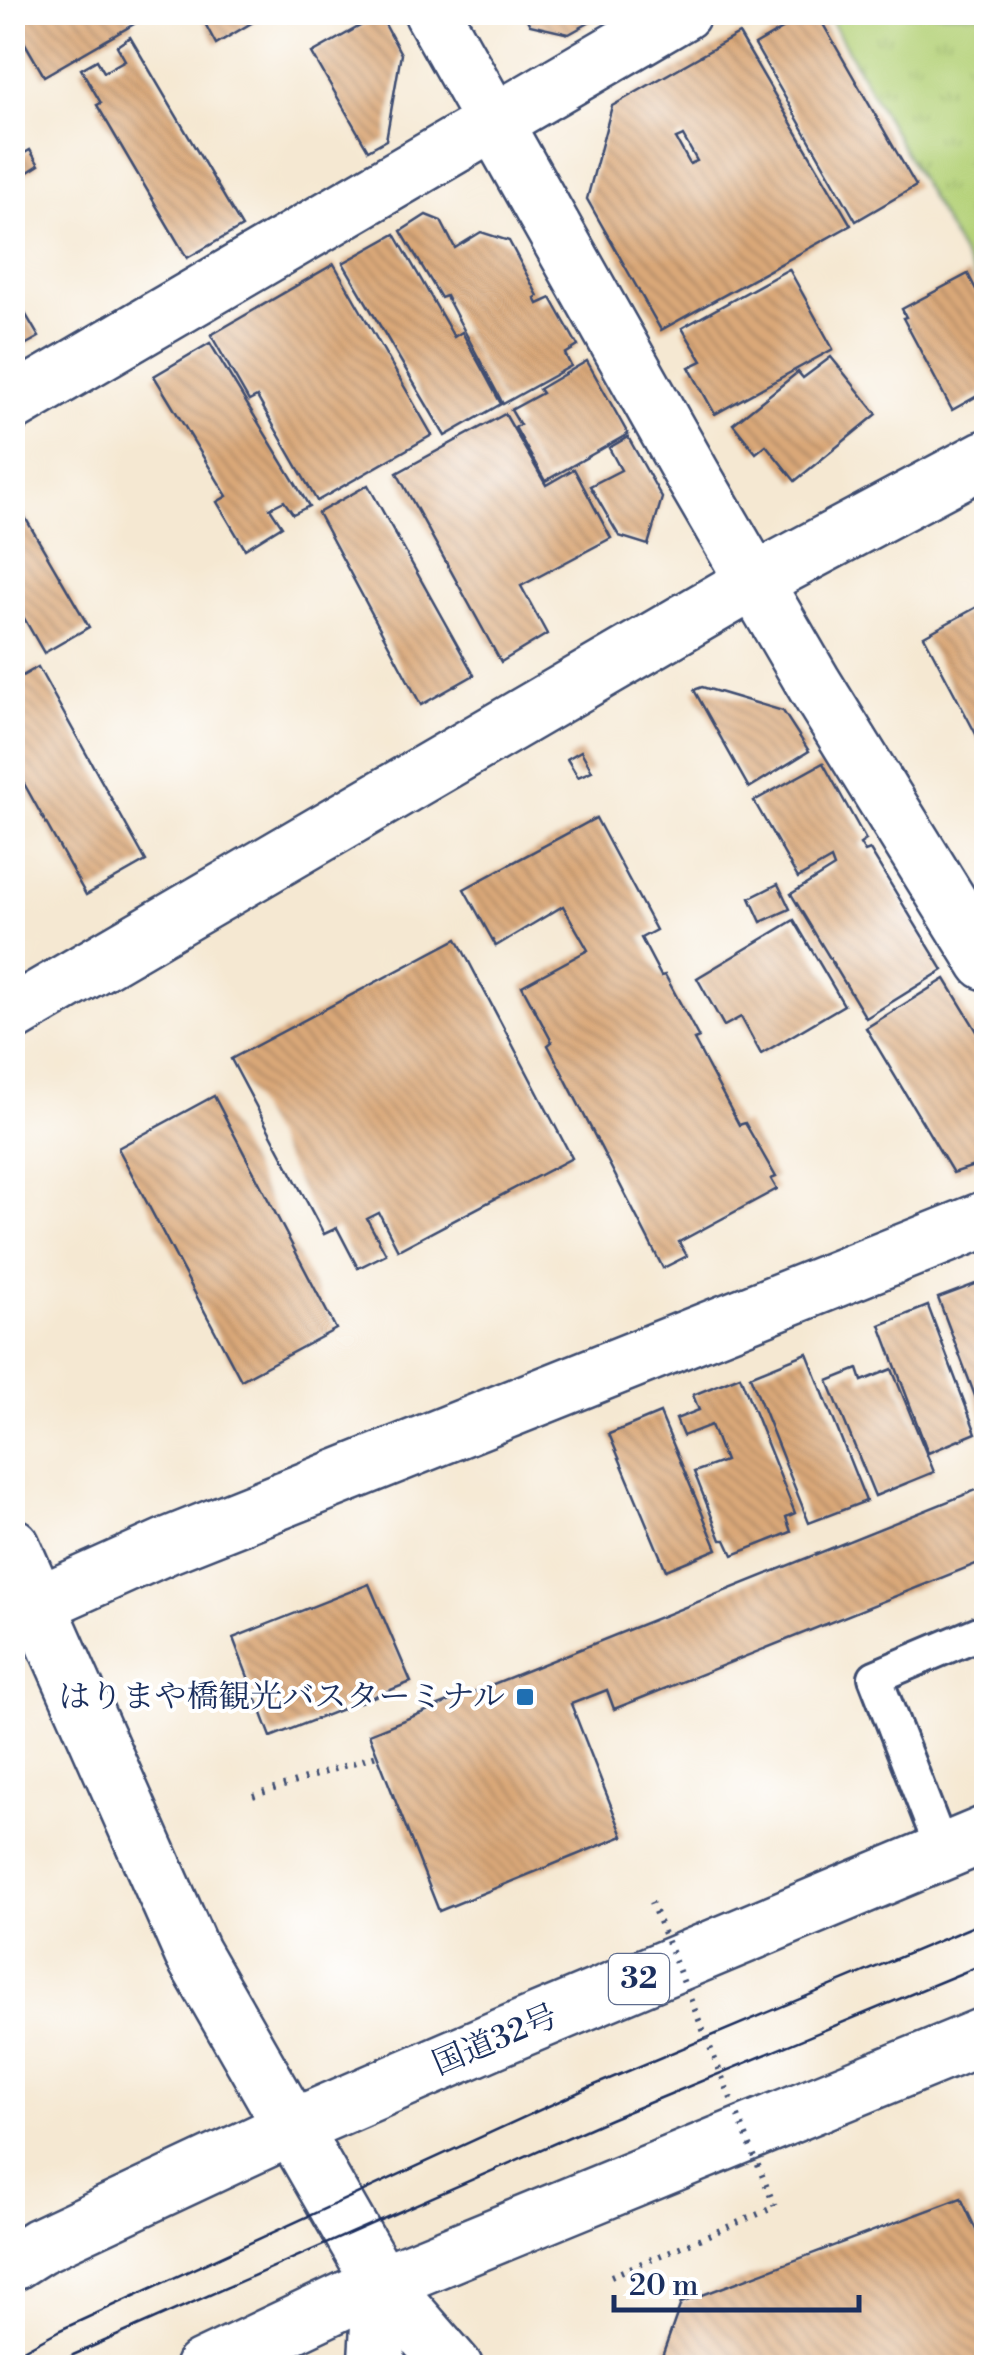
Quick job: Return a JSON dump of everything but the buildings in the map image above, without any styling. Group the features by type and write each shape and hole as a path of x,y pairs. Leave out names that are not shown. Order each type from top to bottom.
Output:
{"main road":[{"path":"432,12 814,684 986,962"},
{"path":"12,404 684,12"},
{"path":"12,1014 755,581 986,458"},
{"path":"38,1604 167,1546 986,1219"},
{"path":"12,1546 192,1953 380,2283 455,2368"},
{"name":"国道32号","path":"12,2263 292,2126 965,1843"},
{"path":"202,2368 380,2283 986,2035"},
{"path":"376,2368 380,2283"}],"lane":[{"path":"965,1843 875,1678 986,1630"}],"path":[{"path":"253,1796 377,1755"},
{"path":"611,2276 774,2207 652,1902"}],"green space":[{"path":"827,13 986,13 986,297"}],"tram line":[{"path":"12,2356 58,2331 590,2087 986,1921"},
{"path":"52,2368 73,2355 610,2119 986,1963"}],"place":[{"name":"はりまや橋観光バスターミナル","path":"525,1697"}]}
